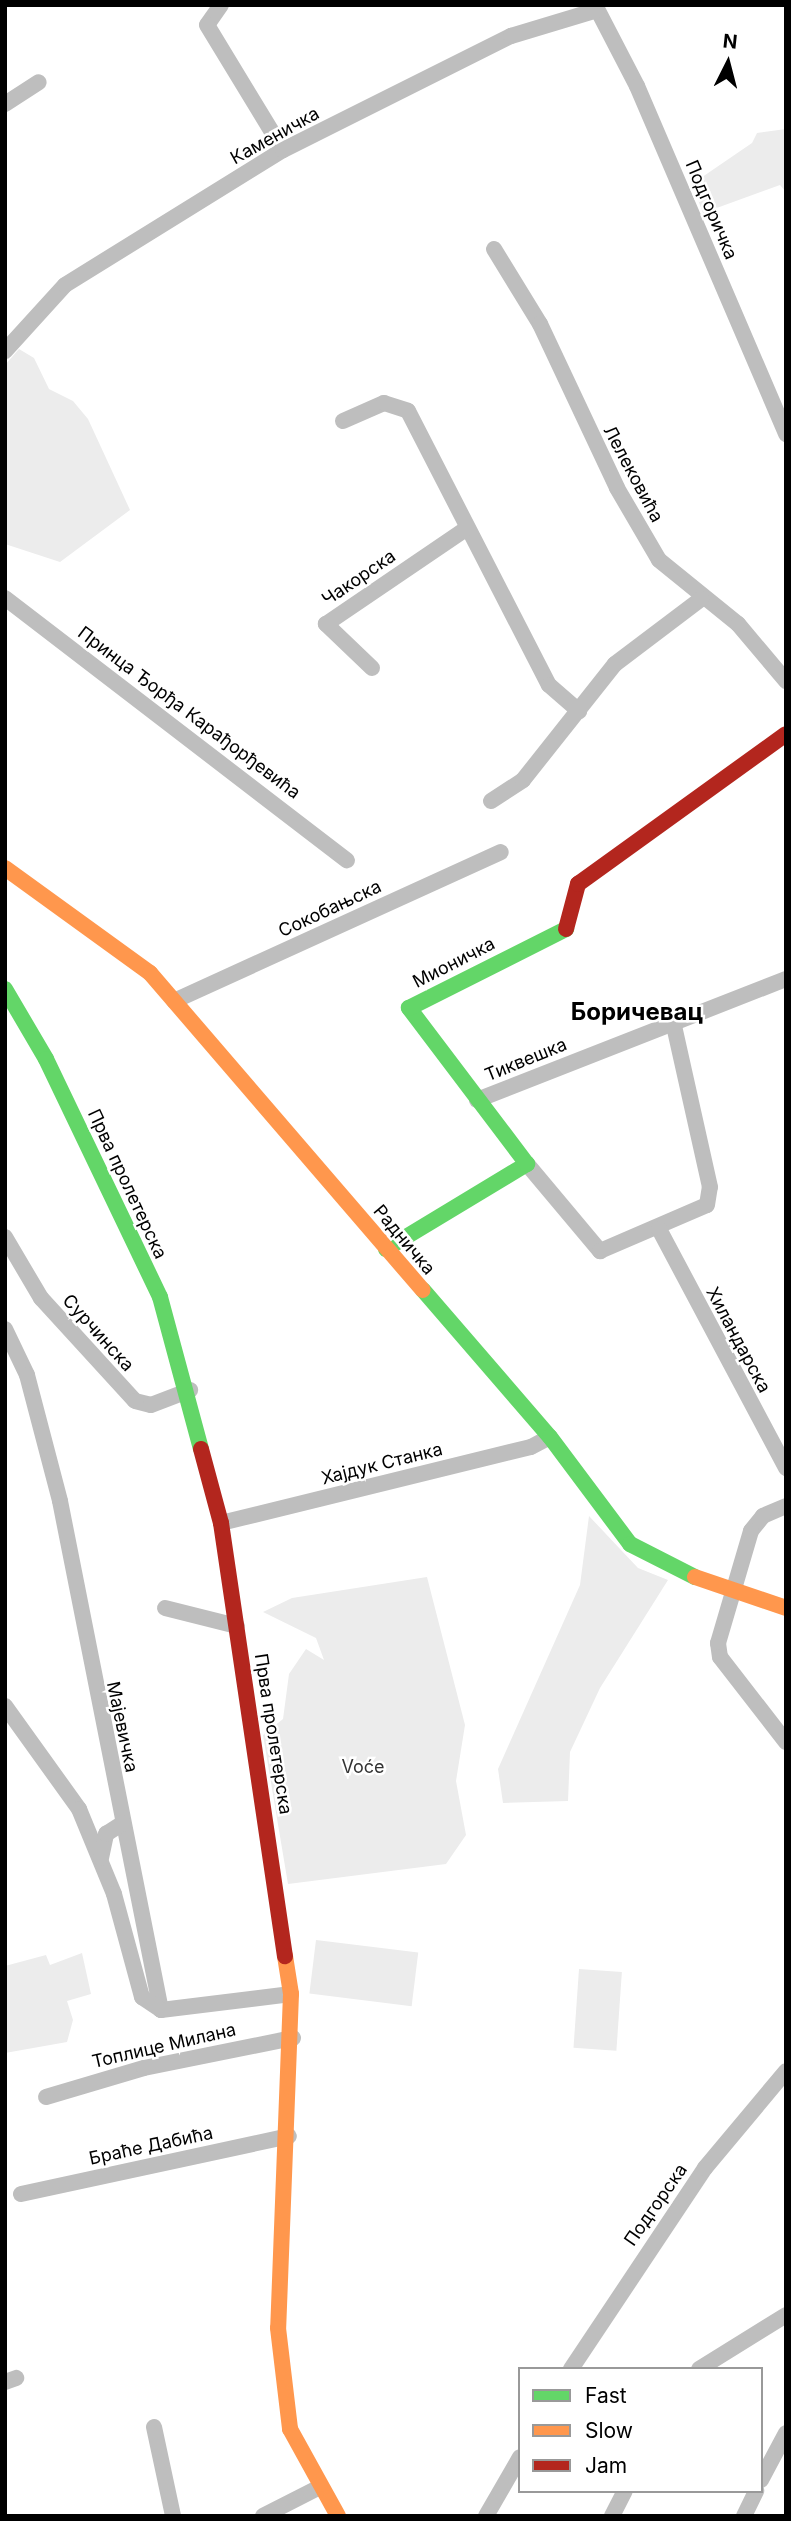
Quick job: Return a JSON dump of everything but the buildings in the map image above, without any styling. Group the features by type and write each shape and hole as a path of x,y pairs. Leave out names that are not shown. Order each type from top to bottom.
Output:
{"street":[{"path":"221,5 207,25 283,150"},
{"name":"Каменичка","path":"5,351 65,285 283,150 511,36 596,8"},
{"name":"Подгоричка","path":"596,8 642,98 786,434"},
{"path":"5,104 39,82"},
{"name":"Лелековића","path":"494,249 552,346 637,525 668,570 738,624 786,681"},
{"path":"343,421 384,403 403,406 549,685 579,711"},
{"name":"Чакорска","path":"372,668 326,624 467,528"},
{"name":"Принца Ђорђа Карађорђевића","path":"5,598 347,860"},
{"path":"491,801 523,780 615,664 701,598"},
{"name":"Мионичка","path":"527,1164 409,1007 566,929 578,884 786,734"},
{"name":"Сокобањска","path":"174,1001 501,852"},
{"name":"Радничка","path":"5,869 131,954 550,1437 630,1544 655,1561 730,1591 786,1608"},
{"name":"Тиквешка","path":"477,1100 786,979"},
{"name":"Прва пролетерска","path":"5,989 46,1059 155,1287 190,1390 220,1523 291,1994 293,2038 278,2328 289,2429 338,2516"},
{"path":"386,1249 527,1164 596,1249 609,1252 708,1205 711,1197 673,1021"},
{"name":"Хиландарска","path":"659,1229 786,1468"},
{"name":"Сурчинска","path":"5,1237 41,1298 135,1401 151,1405 190,1390"},
{"name":"Мајевичка","path":"5,1329 43,1428 161,2010"},
{"name":"Хајдук Станка","path":"220,1523 531,1447 550,1437"},
{"path":"786,1506 756,1522 730,1591 720,1657 786,1742"},
{"path":"165,1608 237,1626"},
{"path":"5,1706 60,1777 101,1858 142,1997 161,2010 291,1994"},
{"path":"101,1858 106,1834 123,1823"},
{"name":"Топлице Милана","path":"46,2097 193,2056 293,2038"},
{"name":"Подгорска","path":"571,2367 705,2168 786,2071"},
{"name":"Браће Дабића","path":"21,2194 289,2136"},
{"path":"702,2367 786,2315"},
{"path":"154,2427 173,2516"},
{"path":"763,2476 786,2433"},
{"path":"486,2516 518,2460"},
{"path":"263,2516 320,2487"},
{"path":"612,2516 624,2493"},
{"path":"744,2516 755,2493"}],"green space":[{"path":"786,129 786,192 780,185 703,213 692,184 752,143 757,133"},
{"path":"19,349 34,358 49,389 73,401 88,419 130,510 60,562 5,544 5,365"},
{"path":"589,1516 638,1568 668,1580 600,1688 570,1752 568,1801 503,1803 498,1769 580,1585"},
{"name":"Voće","path":"427,1577 465,1725 456,1781 466,1835 446,1864 288,1884 263,1735 283,1719 289,1674 306,1649 324,1660 316,1638 263,1612 292,1598"},
{"path":"316,1940 418,1953 412,2006 309,1994"},
{"path":"82,1953 91,1994 67,2001 73,2020 67,2042 5,2053 5,1966 46,1955 50,1965"},
{"path":"579,1969 622,1972 616,2051 573,2048"}],"traffic: fast":[{"path":"386,1249 527,1164 409,1008 566,929"},
{"path":"5,989 46,1059 160,1297 201,1449"},
{"path":"423,1290 550,1437 630,1544 695,1577"}],"traffic: slow":[{"path":"5,868 150,973 423,1290"},
{"path":"695,1577 786,1608"},
{"path":"285,1956 291,1994 278,2328 290,2429 338,2516"}],"traffic: jam":[{"path":"566,929 578,884 786,734"},
{"path":"201,1449 221,1523 285,1956"}],"district":[{"name":"Боричевац","path":"637,1012"}]}
